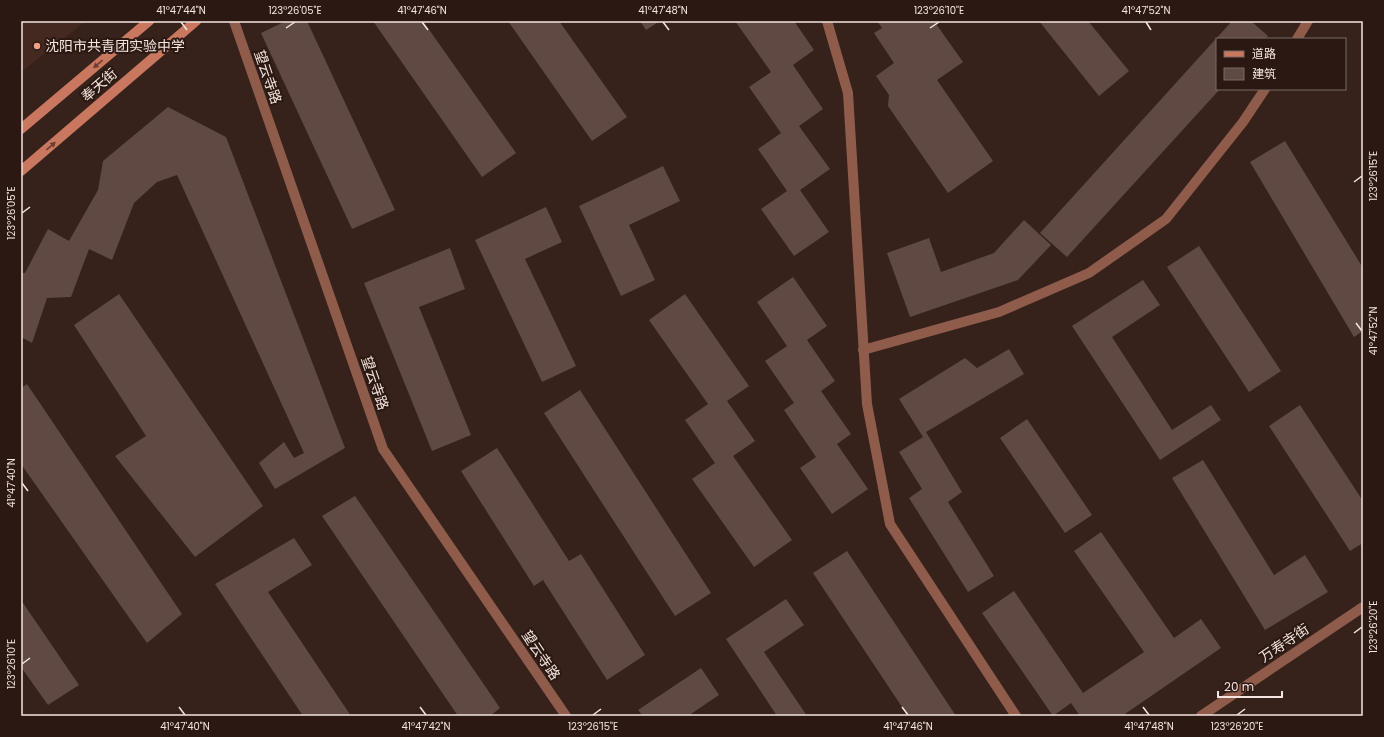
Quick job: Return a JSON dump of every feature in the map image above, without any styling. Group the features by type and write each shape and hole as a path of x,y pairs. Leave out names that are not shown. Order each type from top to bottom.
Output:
{"main road":[{"name":"奉天街","path":"21,129 149,21"},
{"name":"奉天街","path":"21,171 196,21"}],"street":[{"name":"望云寺路","path":"234,21 383,449 566,716"},
{"path":"827,21 848,93 867,404 890,524 1016,716"},
{"path":"1298,38 1308,21"},
{"path":"863,350 999,312 1089,273 1166,219 1243,122 1264,90"},
{"name":"万寿寺街","path":"1201,716 1363,607"}],"shaded area":[{"name":"沈阳市共青团实验中学","path":"21,21 86,21 21,72"}],"building":[{"path":"286,21 307,21 395,210 352,229 261,33"},
{"path":"373,21 423,21 516,153 482,177"},
{"path":"508,21 559,21 627,117 592,141"},
{"path":"640,21 660,21 646,30"},
{"path":"735,21 794,21 814,50 793,65 823,109 799,126 830,169 800,190 829,232 794,256 761,209 787,191 758,149 781,133 749,87 771,72"},
{"path":"877,21 934,21 963,62 937,80 993,161 948,193 888,106 889,95 876,76 894,63 874,33 882,28"},
{"path":"1039,21 1088,21 1129,71 1099,96"},
{"path":"1232,21 1251,21 1268,36 1266,38 1217,38"},
{"path":"1216,39 1216,90 1219,90 1067,257 1040,233"},
{"path":"168,107 226,137 345,448 275,489 259,463 284,442 294,458 304,453 177,175 157,182 134,203 112,260 89,249 71,297 47,298 32,343 21,337 21,273 25,273 48,229 69,241 98,190 103,161"},
{"path":"1285,141 1363,268 1363,331 1354,337 1250,162"},
{"path":"663,166 680,201 629,225 655,280 621,296 579,206"},
{"path":"546,207 562,242 525,259 576,366 542,382 475,240"},
{"path":"1024,220 1051,245 1018,280 910,317 887,253 929,238 941,272 994,253"},
{"path":"1199,246 1281,371 1249,392 1167,267"},
{"path":"450,248 465,289 419,307 471,435 432,451 364,283"},
{"path":"793,277 827,326 807,340 835,381 821,391 851,434 837,444 868,489 832,514 800,468 816,457 784,410 794,403 765,361 787,346 757,302"},
{"path":"1143,280 1160,305 1112,337 1172,430 1211,405 1221,420 1160,460 1072,326"},
{"path":"119,294 263,506 195,557 115,456 146,436 74,325"},
{"path":"685,294 749,386 727,401 755,441 733,456 792,540 754,567 692,479 715,463 685,420 708,404 649,320"},
{"path":"1009,349 1024,374 926,432 962,492 948,502 994,576 968,592 909,498 922,489 899,452 923,437 899,399 965,358 977,368"},
{"path":"27,384 182,614 147,643 21,464 21,388"},
{"path":"580,390 711,593 675,616 544,413"},
{"path":"1300,405 1363,501 1363,543 1350,551 1269,426"},
{"path":"1027,419 1092,515 1065,533 1000,438"},
{"path":"497,448 569,561 581,554 645,655 607,680 543,580 534,586 461,471"},
{"path":"1203,460 1274,575 1305,555 1328,592 1265,630 1172,478"},
{"path":"355,496 500,708 490,716 458,716 322,516"},
{"path":"1101,532 1174,638 1201,619 1221,648 1122,716 1080,716 1071,703 1053,716 982,613 1014,591 1083,693 1144,652 1074,551"},
{"path":"294,538 312,565 268,592 351,716 303,716 215,584"},
{"path":"847,551 956,716 908,716 813,573"},
{"path":"786,599 804,625 764,652 807,716 777,716 726,639"},
{"path":"21,600 79,685 48,705 21,667"},
{"path":"701,668 719,695 688,716 643,716 638,710"}],"place":[{"name":"沈阳市共青团实验中学","path":"37,46"}]}
